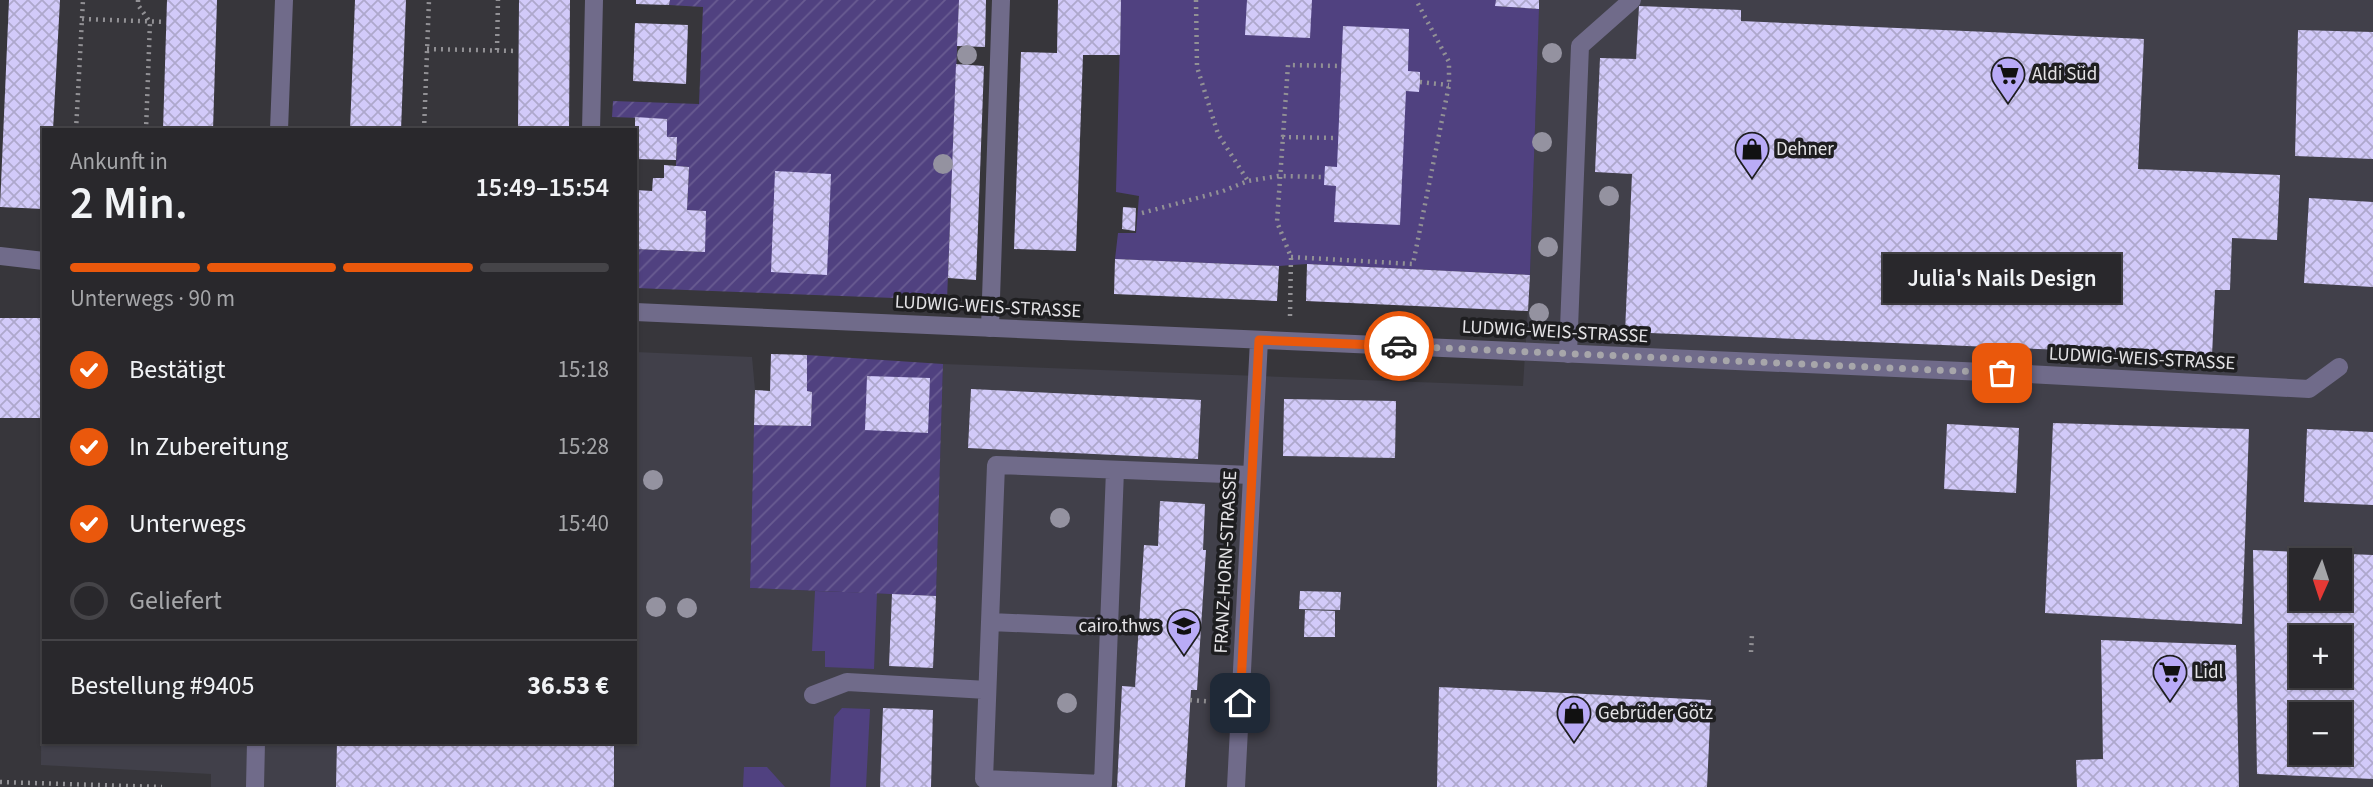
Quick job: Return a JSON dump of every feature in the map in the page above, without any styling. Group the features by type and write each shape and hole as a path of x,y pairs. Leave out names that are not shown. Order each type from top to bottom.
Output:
{"street":[{"path":"279,128 284,0"},
{"path":"591,128 594,0"},
{"path":"990,328 1001,0"},
{"path":"1568,354 1580,46 1632,0"},
{"path":"0,256 42,261"},
{"name":"LUDWIG-WEIS-STRASSE","path":"637,312 2309,389 2339,367"},
{"name":"FRANZ-HORN-STRASSE","path":"1236,787 1259,340"},
{"path":"1115,470 1103,784 1017,784 984,779 996,465 1251,475"},
{"path":"990,622 1109,627"},
{"path":"813,695 847,682 987,690"},
{"path":"255,787 256,744"}],"path":[{"path":"76,128 83,0"},
{"path":"138,0 138,5 150,22 146,128"},
{"path":"424,128 429,0"},
{"path":"498,0 498,50"},
{"path":"1196,0 1197,67 1218,134 1248,181"},
{"path":"1291,257 1413,264 1449,85 1449,62 1416,0"},
{"path":"82,19 166,22"},
{"path":"427,49 519,51"},
{"path":"1290,342 1291,257 1277,222 1278,176 1288,65 1342,66"},
{"path":"1420,82 1449,85"},
{"path":"1282,137 1338,138"},
{"path":"1142,213 1223,191 1248,181 1278,176 1324,177"},
{"path":"1751,652 1752,634"},
{"path":"0,782 162,787"}],"shaded area":[{"path":"670,0 959,0 947,300 637,288 637,249 704,252 706,211 687,210 689,167 676,166 677,138 667,137 667,119 612,117 613,101 699,104 703,7 669,5"},
{"path":"1121,0 1496,0 1496,6 1539,9 1530,275 1307,264 1279,266 1115,259 1118,233 1136,233 1139,196 1116,192"},
{"path":"1539,0 2373,0 2373,787 211,787 211,774 41,765 42,532 42,744 637,744 637,352 752,357 755,390 750,588 936,596 943,364 1523,386 1530,275"},
{"path":"807,355 943,364 936,596 750,588 754,425 811,426 812,392 807,391"},
{"path":"815,591 877,593 874,669 825,667 825,651 812,651"},
{"path":"842,708 870,709 866,787 830,787 834,717"},
{"path":"744,767 767,767 785,787 743,787"}],"building":[{"path":"9,0 60,0 53,128 42,128 42,209 0,207"},
{"path":"167,0 217,0 213,128 163,128"},
{"path":"355,0 406,0 401,128 350,128"},
{"path":"519,0 570,0 569,128 518,128"},
{"path":"636,0 670,0 669,5 636,4"},
{"path":"959,0 986,0 985,47 957,46"},
{"path":"1058,0 1121,0 1120,55 1083,55 1076,251 1014,249 1021,52 1057,53"},
{"path":"1247,0 1312,0 1310,38 1245,35"},
{"path":"1496,0 1539,0 1539,9 1495,6"},
{"name":"Dehner","path":"1639,6 1741,10 1741,21 2144,39 2138,169 2280,175 2277,240 2232,238 2230,290 2215,290 2212,356 1625,332 1632,174 1595,172 1600,58 1636,59"},
{"path":"635,23 688,25 686,84 633,81"},
{"path":"1343,26 1409,29 1408,71 1420,72 1420,82 1419,92 1406,91 1400,225 1334,222 1336,186 1324,185 1325,166 1337,167"},
{"path":"2298,30 2373,32 2373,159 2295,156"},
{"path":"956,64 984,66 976,280 948,278"},
{"path":"635,117 667,119 667,137 677,137 676,160 637,159"},
{"path":"664,165 689,167 687,210 706,211 705,252 637,249 637,190 652,191 653,178 664,178"},
{"path":"775,171 831,174 827,275 771,272"},
{"path":"2309,198 2373,202 2373,287 2304,283"},
{"path":"1123,207 1136,208 1135,231 1122,229"},
{"path":"1115,259 1279,266 1277,301 1114,294"},
{"path":"1307,264 1530,275 1528,311 1306,301"},
{"path":"0,318 42,318 42,418 0,418"},
{"path":"771,354 807,355 807,391 812,392 811,426 754,425 755,390 770,391"},
{"path":"867,376 930,378 928,433 865,430"},
{"path":"971,389 1201,400 1198,459 968,448"},
{"path":"1284,399 1396,401 1395,458 1283,456"},
{"path":"2053,423 2249,429 2242,624 2045,613"},
{"path":"1947,424 2019,428 2016,493 1944,489"},
{"path":"2307,429 2373,432 2373,505 2304,502"},
{"path":"1160,501 1205,504 1203,550 1206,550 1197,690 1191,690 1185,787 1117,787 1122,686 1135,687 1144,545 1158,546"},
{"path":"2253,550 2289,552 2289,611 2352,611 2352,554 2373,555 2373,779 2257,774"},
{"path":"1300,591 1341,592 1340,610 1299,609"},
{"path":"892,594 936,596 933,668 889,666"},
{"path":"1305,610 1335,611 1335,637 1304,637"},
{"name":"Lidl","path":"2101,640 2236,645 2239,787 2077,787 2076,760 2103,759"},
{"name":"Gebrüder Götz","path":"1439,687 1711,700 1707,787 1437,787"},
{"path":"883,708 933,710 931,787 880,787"},
{"path":"337,744 614,744 614,787 336,787"}],"way so far":[{"path":"1399,346 2002,373"}],"place":[{"name":"Aldi Süd","path":"2008,104"},
{"name":"Dehner","path":"1752,179"},
{"name":"Julia's Nails Design","path":"2002,373"},
{"name":"cairo.thws","path":"1184,656"},
{"name":"Lidl","path":"2170,702"},
{"name":"Gebrüder Götz","path":"1574,743"}],"route":[{"path":"1240,703 1259,340 1399,346"}]}
